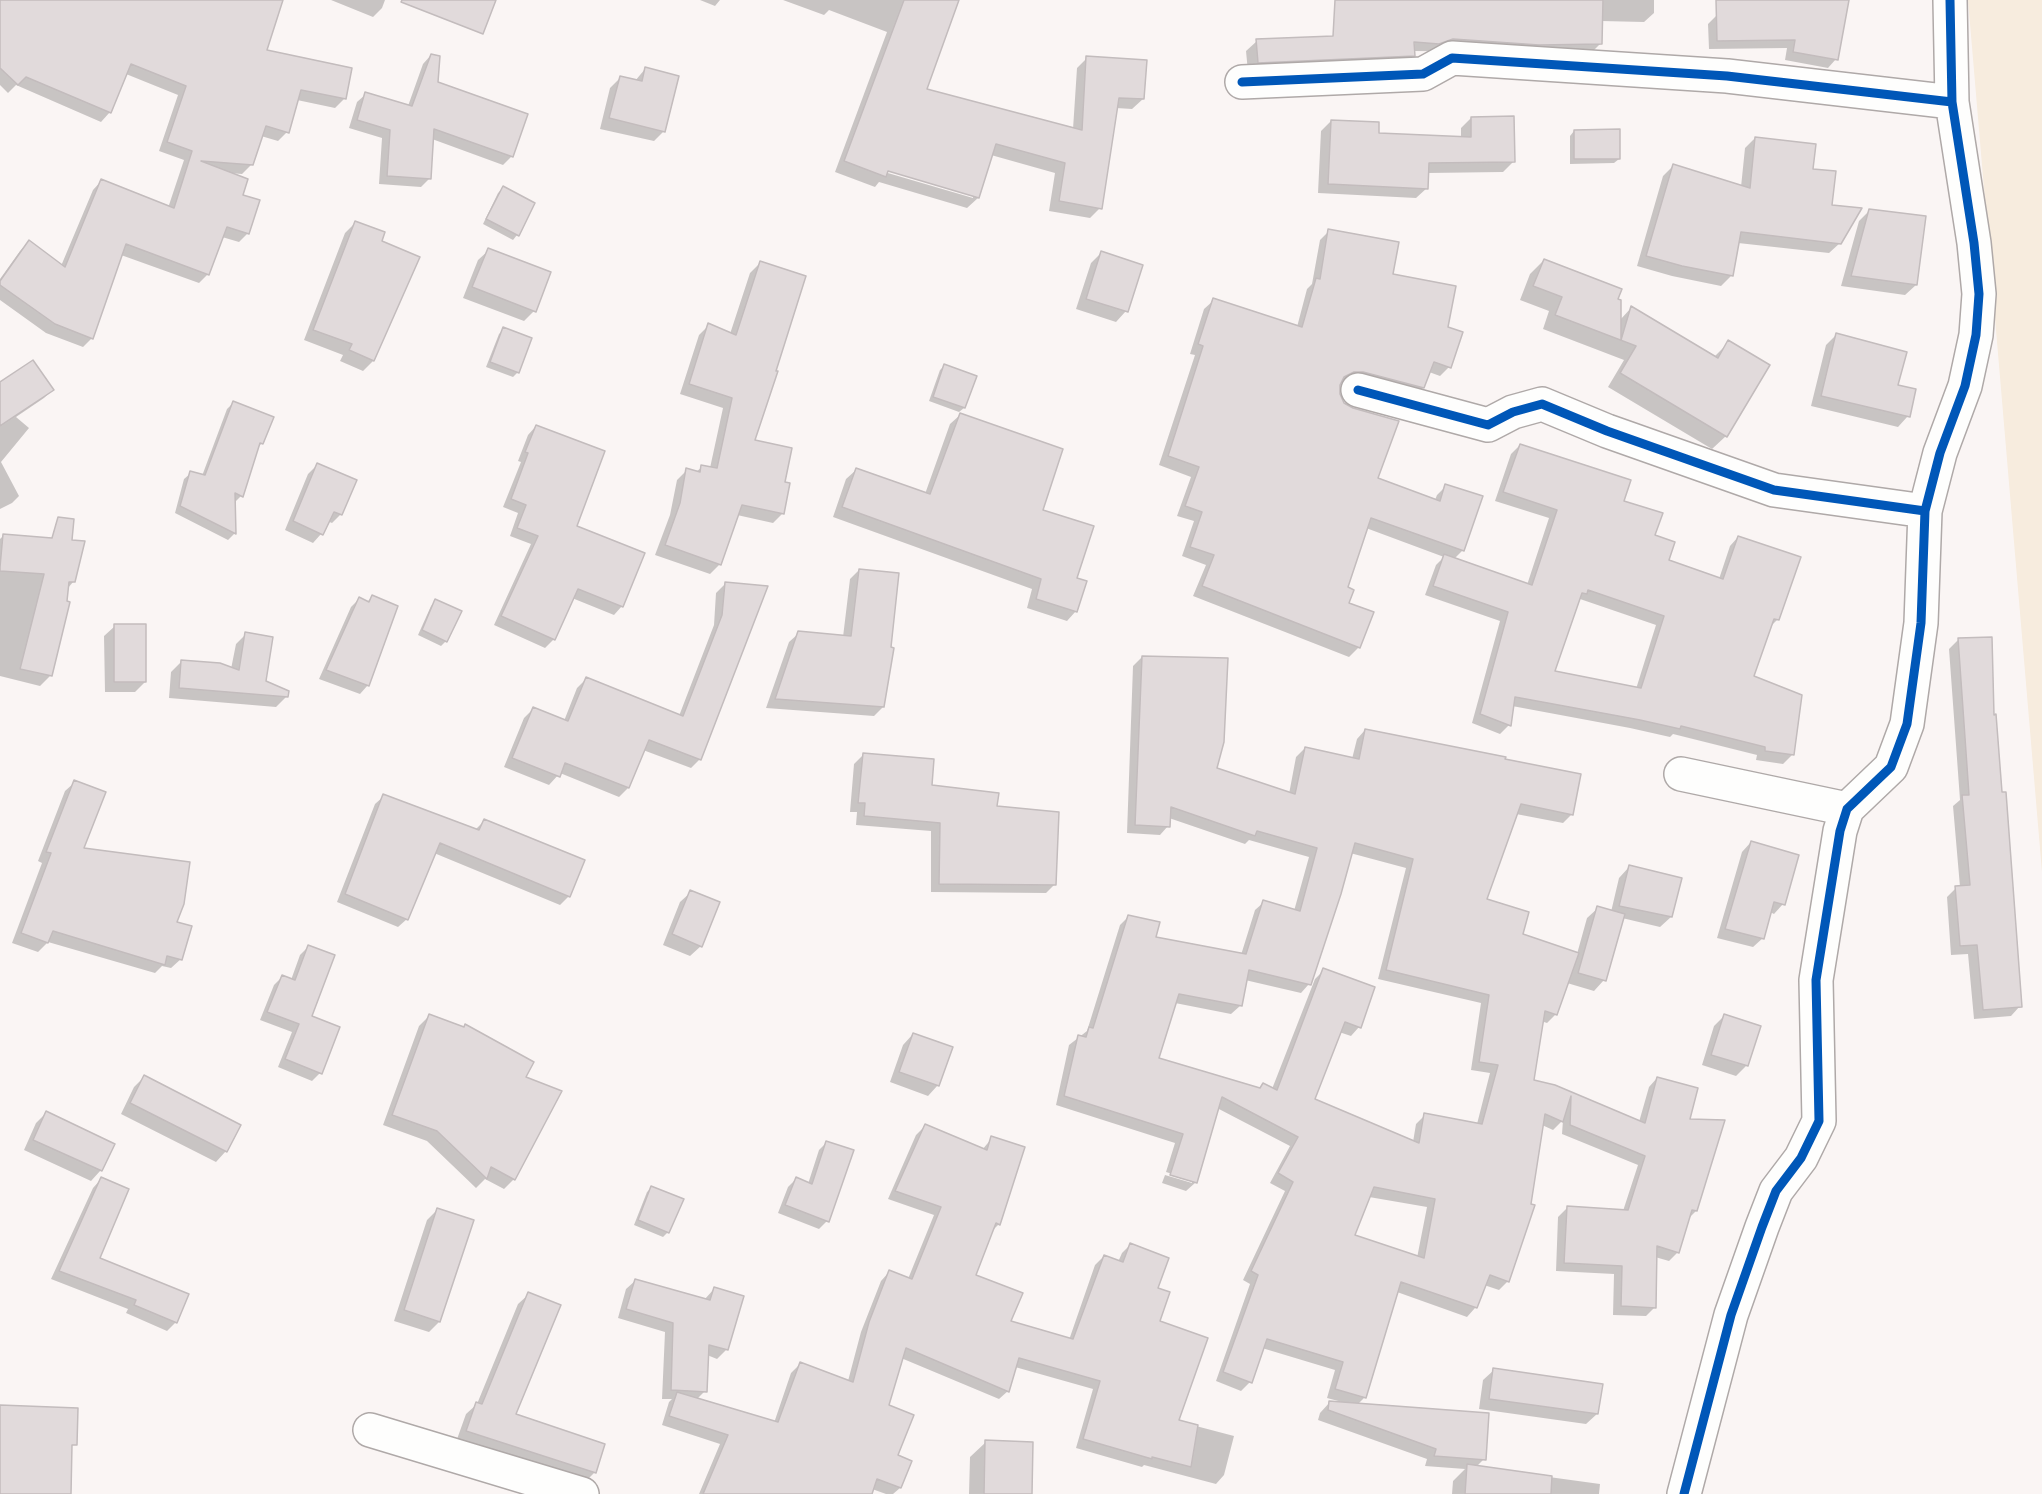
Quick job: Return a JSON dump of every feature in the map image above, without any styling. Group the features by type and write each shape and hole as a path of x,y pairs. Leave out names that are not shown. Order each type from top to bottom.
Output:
{"street":[{"path":"1684,1494 1731,1315 1762,1227 1776,1191 1801,1158 1819,1121 1816,980 1840,831 1847,809 1891,767 1907,724 1921,623 1925,512 1940,453 1965,386 1976,335 1979,294 1974,243 1952,102 1950,0"},
{"path":"1242,82 1424,74 1452,58 1727,76 1952,102"},
{"path":"1358,390 1488,425 1513,412 1542,404 1607,431 1774,490 1925,512"},
{"path":"1681,774 1847,809"},
{"path":"370,1430 582,1494"}],"shaded area":[{"path":"1968,0 2042,0 2042,872"}],"building":[{"path":"0,0 283,0 267,50 352,68 346,99 301,90 289,133 266,126 253,165 201,161 248,179 243,195 260,200 249,234 227,227 209,275 126,244 93,339 55,324 0,285 0,281 29,240 65,267 101,179 174,208 192,151 167,142 186,86 131,64 111,113 26,77 18,85 0,68"},
{"path":"402,0 496,0 483,34 401,2"},
{"path":"904,0 959,0 927,89 1082,130 1086,56 1147,60 1144,99 1119,98 1102,209 1059,201 1065,163 996,144 979,198 888,171 886,177 844,161"},
{"path":"1335,0 1603,0 1602,44 1539,45 1453,39 1439,44 1414,42 1415,56 1258,63 1256,39 1333,36"},
{"path":"1716,0 1849,0 1838,60 1793,52 1795,40 1717,41"},
{"path":"431,54 440,56 438,82 528,114 513,157 434,129 431,179 387,176 390,130 357,120 365,92 412,106"},
{"path":"645,67 679,76 665,132 609,118 620,76 642,81"},
{"path":"1514,116 1515,162 1429,163 1428,189 1328,184 1331,120 1379,122 1379,133 1471,137 1471,117"},
{"path":"1620,129 1620,159 1574,159 1574,130"},
{"path":"1755,137 1816,144 1813,169 1836,171 1832,205 1862,208 1841,244 1741,232 1733,276 1646,256 1673,164 1750,188"},
{"path":"503,186 535,203 519,236 486,219"},
{"path":"1869,209 1926,216 1917,285 1851,276"},
{"path":"355,221 385,232 382,241 420,257 374,361 349,350 352,344 313,330"},
{"path":"1328,229 1399,242 1393,274 1456,286 1448,327 1463,332 1451,368 1434,362 1424,388 1363,372 1354,372 1344,377 1340,385 1340,394 1344,403 1353,408 1399,421 1378,478 1440,501 1445,484 1483,496 1464,551 1371,518 1348,587 1354,590 1349,603 1374,612 1360,648 1202,586 1214,555 1190,547 1202,512 1185,506 1199,467 1168,456 1203,346 1198,344 1213,298 1302,327 1316,278 1320,279"},
{"path":"488,248 551,272 536,312 472,287"},
{"path":"1101,251 1143,265 1128,312 1086,299"},
{"path":"1544,259 1622,289 1618,299 1621,300 1621,340 1631,306 1718,358 1728,340 1770,365 1727,437 1620,373 1636,346 1555,315 1562,297 1533,286"},
{"path":"760,261 806,276 755,440 792,448 785,482 790,483 784,514 742,505 721,565 665,545 680,503 686,468 700,472 701,465 717,468 732,398 689,384 708,323 736,335"},
{"path":"503,327 532,338 519,373 490,362"},
{"path":"1836,333 1907,352 1898,385 1916,389 1910,417 1821,396"},
{"path":"33,360 54,390 0,426 0,382"},
{"path":"944,364 977,376 965,408 933,397"},
{"path":"233,401 274,417 263,444 260,443 243,497 235,493 236,534 180,506 190,471 205,475"},
{"path":"960,413 1063,449 1043,510 1094,526 1077,578 1087,581 1077,612 1036,599 1041,579 842,507 856,468 930,494"},
{"path":"536,425 605,451 577,526 645,553 623,607 578,589 555,640 501,616 538,536 517,528 526,505 511,499"},
{"path":"1520,444 1631,480 1624,501 1663,513 1655,535 1675,542 1669,560 1723,579 1738,536 1801,557 1779,620 1774,619 1754,676 1802,695 1794,755 1765,751 1765,747 1681,726 1680,729 1515,697 1511,726 1480,714 1508,612 1433,586 1444,554 1532,585 1557,510 1503,492","holes":["1588,590 1664,616 1641,688 1555,671 1582,593 1587,594"]},
{"path":"317,463 357,480 342,515 334,512 323,535 293,521"},
{"path":"58,517 74,519 72,540 85,541 75,582 69,582 67,601 70,602 52,676 20,669 44,574 0,571 0,567 3,534 52,538"},
{"path":"859,569 899,573 891,647 894,648 884,707 775,699 798,631 851,636"},
{"path":"725,582 768,586 701,760 649,740 629,788 565,763 560,777 512,758 533,707 568,721 586,677 683,716 722,615"},
{"path":"372,595 398,606 369,686 326,670 359,597 369,602"},
{"path":"435,599 462,611 447,642 422,630"},
{"path":"114,624 146,624 146,682 114,682"},
{"path":"245,632 273,637 266,681 289,691 288,697 179,688 181,660 220,663 239,670"},
{"path":"1992,637 1994,715 1996,714 2002,792 2006,792 2022,1007 1983,1010 1977,945 1960,946 1955,886 1970,885 1962,795 1969,795 1958,638"},
{"path":"1142,656 1228,658 1224,742 1217,768 1295,794 1305,747 1359,759 1365,729 1581,774 1573,815 1521,804 1487,899 1529,912 1523,934 1579,953 1557,1015 1545,1011 1534,1080 1555,1085 1645,1123 1657,1077 1698,1088 1690,1119 1725,1120 1697,1211 1692,1210 1679,1253 1657,1246 1656,1308 1621,1306 1622,1266 1564,1263 1567,1206 1628,1210 1645,1156 1570,1125 1571,1096 1563,1122 1545,1114 1531,1204 1535,1205 1509,1282 1490,1275 1477,1308 1401,1282 1366,1398 1335,1389 1343,1362 1267,1339 1252,1383 1223,1372 1258,1275 1251,1271 1293,1182 1278,1173 1298,1137 1222,1097 1197,1183 1170,1175 1183,1134 1064,1096 1078,1035 1086,1037 1089,1027 1093,1028 1128,915 1160,922 1156,937 1246,954 1263,900 1300,911 1317,848 1257,831 1255,836 1171,807 1170,827 1135,825","holes":["1355,843 1413,859 1386,970 1489,995 1479,1062 1498,1065 1482,1124 1424,1113 1419,1143 1315,1099 1345,1022 1361,1028 1375,987 1323,968 1277,1090 1263,1083 1260,1088 1159,1058 1179,994 1242,1006 1249,970 1311,985","1374,1187 1435,1199 1424,1258 1355,1235"]},
{"path":"863,753 934,759 932,785 999,793 997,806 1059,812 1056,885 939,884 940,823 864,816 865,803 858,803"},
{"path":"74,780 106,792 84,848 190,862 184,904 177,922 192,926 182,960 167,956 165,965 53,931 48,943 21,933 51,853 46,852"},
{"path":"383,794 479,830 484,819 585,860 570,897 440,843 408,920 345,894"},
{"path":"1751,841 1799,855 1785,905 1774,902 1764,939 1725,929"},
{"path":"1629,865 1682,878 1672,917 1619,906"},
{"path":"690,890 720,902 702,947 672,934"},
{"path":"1597,906 1625,914 1606,981 1578,973"},
{"path":"308,945 335,955 312,1016 340,1027 322,1074 285,1059 299,1024 267,1012 282,975 295,980"},
{"path":"429,1014 464,1027 465,1024 534,1062 526,1077 562,1091 515,1180 491,1167 487,1179 437,1131 392,1115"},
{"path":"1724,1014 1761,1026 1748,1066 1711,1055"},
{"path":"913,1033 953,1047 939,1086 899,1072"},
{"path":"144,1075 241,1125 227,1152 130,1103"},
{"path":"46,1111 115,1144 102,1171 33,1140"},
{"path":"925,1124 987,1150 991,1136 1025,1147 1000,1225 996,1223 976,1275 1023,1293 1011,1321 1073,1339 1104,1255 1123,1262 1130,1243 1169,1258 1158,1288 1170,1292 1160,1321 1208,1338 1179,1420 1198,1425 1191,1467 1152,1457 1152,1459 1083,1439 1100,1381 1019,1358 1009,1392 906,1348 889,1405 914,1415 898,1455 912,1461 901,1488 877,1479 872,1494 703,1494 728,1435 669,1416 677,1392 778,1422 800,1362 853,1382 869,1322 889,1270 912,1279 941,1207 895,1191"},
{"path":"826,1141 854,1150 829,1222 785,1205 796,1177 812,1184"},
{"path":"101,1177 129,1189 100,1258 189,1294 177,1323 134,1305 136,1300 59,1271"},
{"path":"651,1186 684,1199 669,1233 638,1220"},
{"path":"437,1208 474,1220 440,1322 404,1310"},
{"path":"635,1279 710,1300 714,1287 744,1296 728,1350 709,1345 707,1392 671,1390 673,1323 626,1309"},
{"path":"528,1292 561,1305 516,1414 605,1444 596,1473 466,1431 476,1402 482,1404"},
{"path":"1493,1368 1603,1384 1598,1414 1489,1399"},
{"path":"1329,1401 1489,1413 1486,1460 1434,1456 1436,1449 1328,1410"},
{"path":"0,1405 78,1408 77,1445 72,1445 71,1494 0,1494"},
{"path":"985,1440 1033,1442 1032,1494 984,1494"},
{"path":"1467,1464 1552,1476 1551,1494 1465,1494"}],"cycle path":[{"path":"1684,1494 1731,1315 1762,1227 1776,1191 1801,1158 1819,1121 1816,980 1840,831 1847,809 1891,767 1907,724 1921,623 1925,511 1940,453 1965,386 1976,335 1979,294 1974,243 1952,102 1950,0"},
{"path":"1242,82 1423,74 1452,58 1727,76 1952,102"},
{"path":"1358,390 1488,425 1513,412 1542,404 1607,431 1774,490 1925,511"}]}
